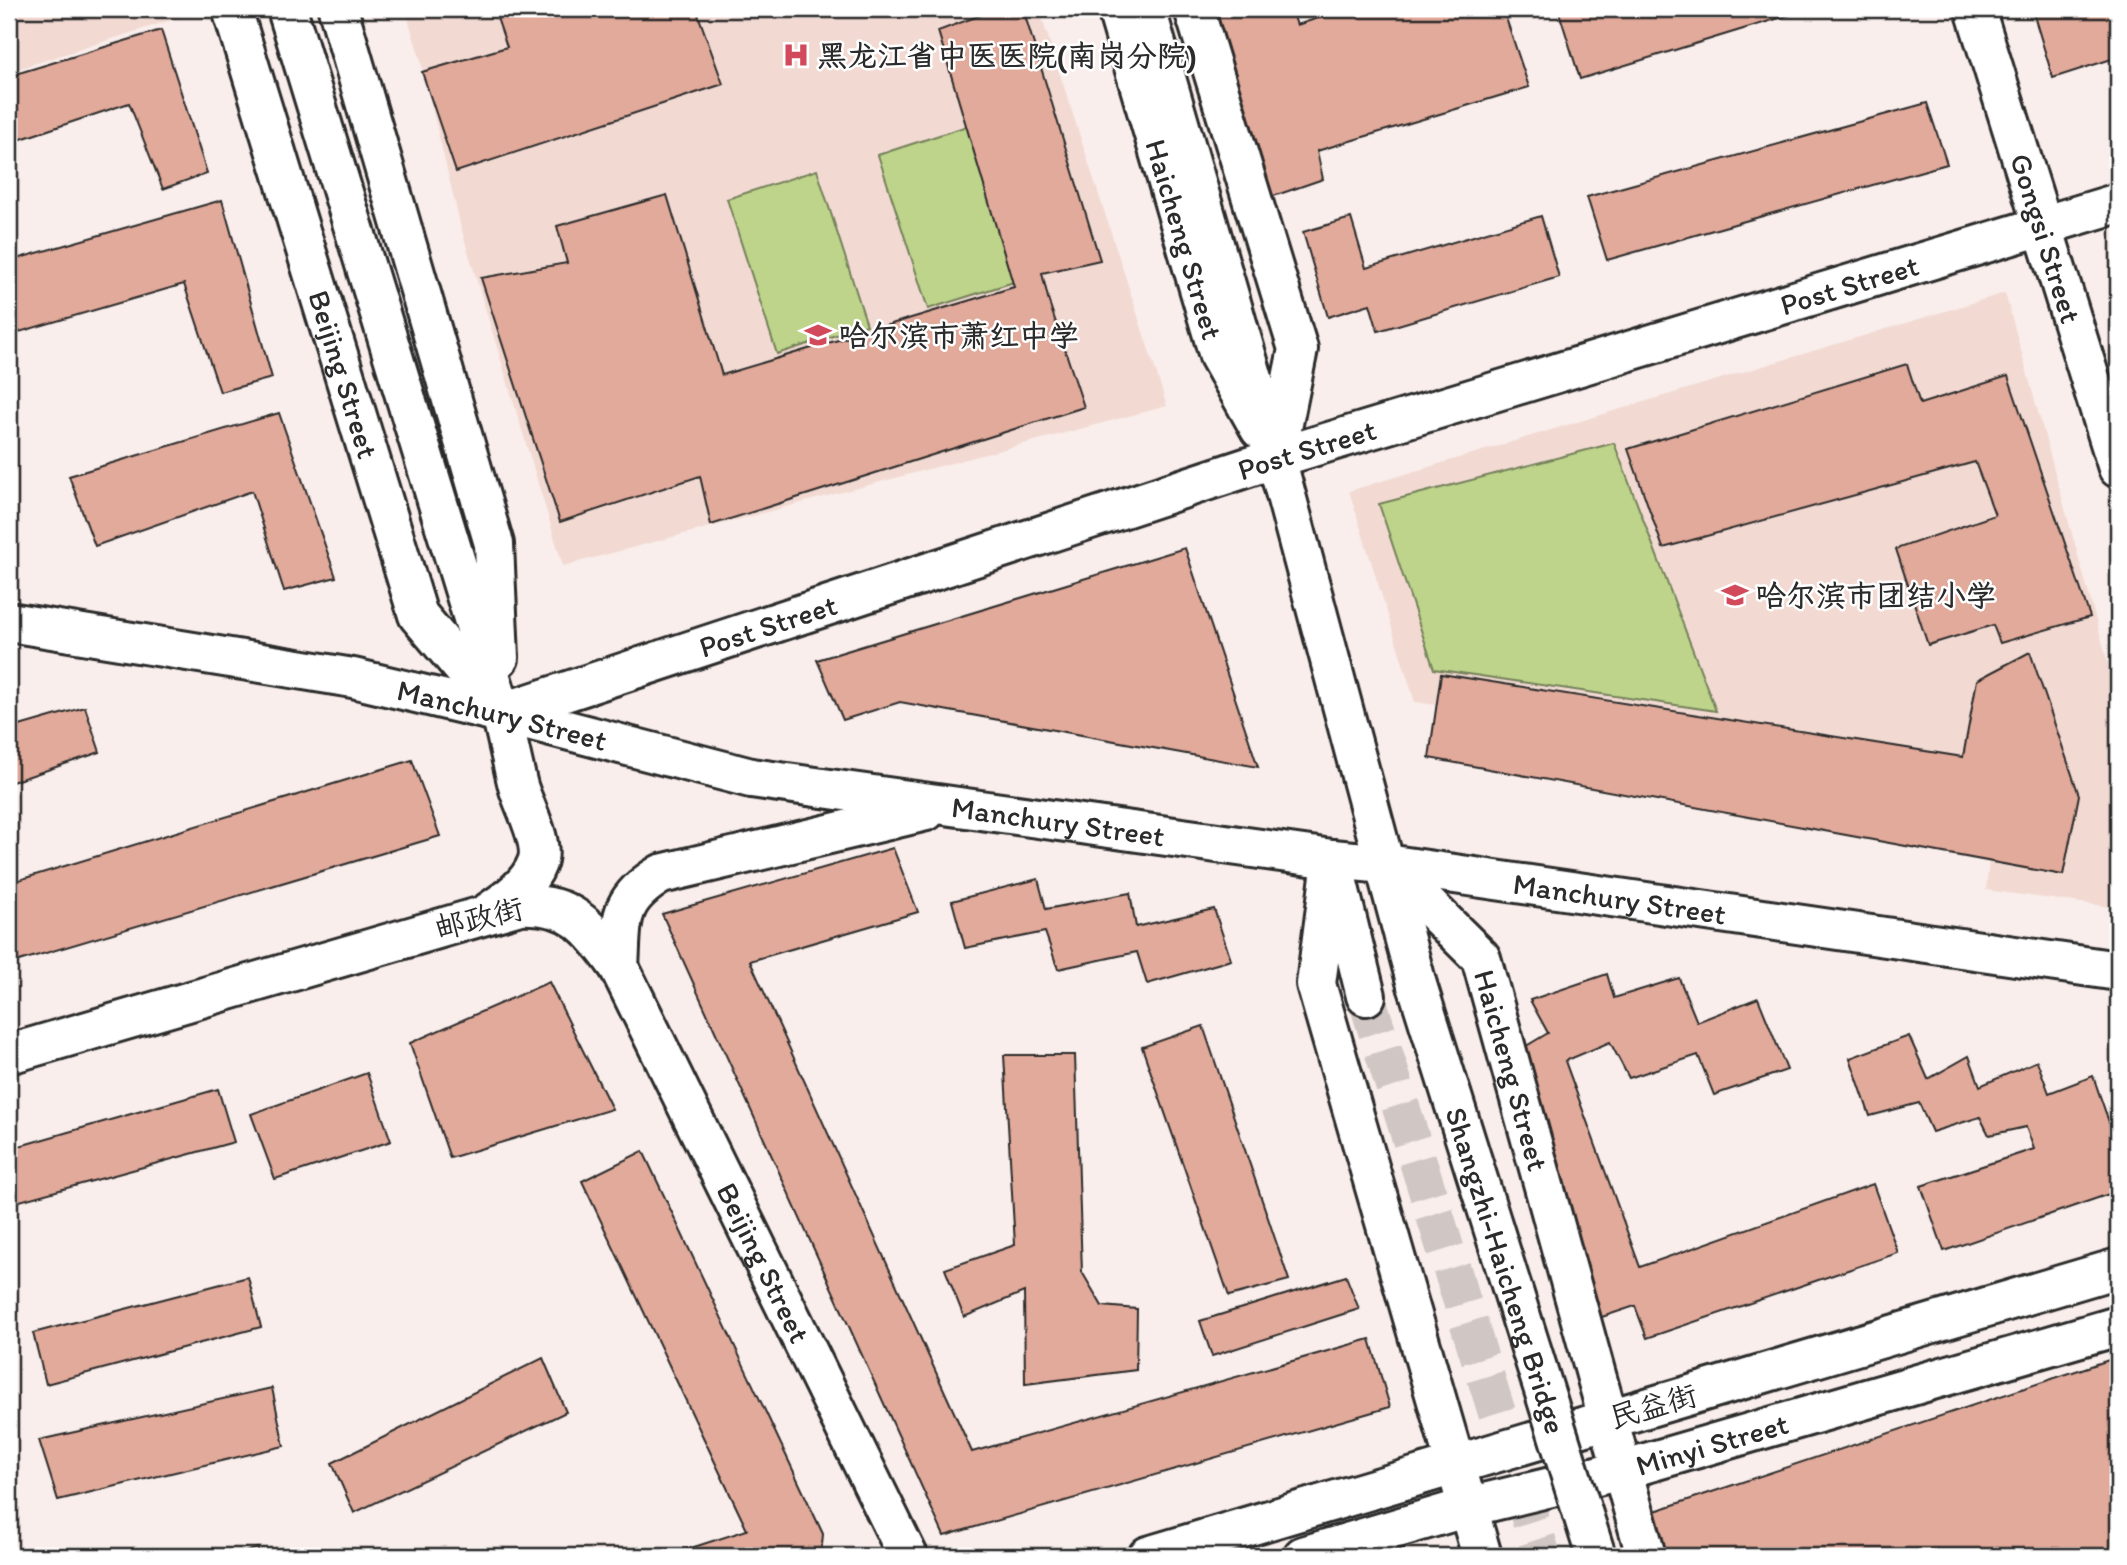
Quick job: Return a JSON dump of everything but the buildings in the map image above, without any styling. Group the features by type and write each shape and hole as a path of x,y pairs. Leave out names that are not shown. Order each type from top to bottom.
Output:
{"main road":[{"name":"Beijing Street","path":"233,9 418,615 501,713"},
{"name":"Beijing Street","path":"287,9 501,713"},
{"path":"338,9 494,544 501,713 539,855 537,864 519,889 489,912"},
{"name":"Haicheng Street","path":"1117,9 1219,356 1276,458"},
{"name":"Haicheng Street","path":"1146,9 1276,458 1386,864 1481,958 1646,1556"},
{"name":"Haicheng Street","path":"1194,9 1298,349 1276,458"},
{"name":"Gongsi Street","path":"1975,9 2118,468"},
{"name":"Post Street","path":"501,713 1276,458 2118,203"},
{"name":"Manchury Street","path":"9,622 354,678 751,778 1332,859 1386,864 2118,971"},
{"path":"619,967 623,913 629,900 661,874 949,806"},
{"path":"1332,859 1366,996"},
{"path":"1332,859 1316,984 1482,1556"},
{"name":"Shangzhi-Haicheng Bridge","path":"1386,864 1417,985 1596,1556"},
{"name":"邮政街","path":"9,1054 520,905 539,904 562,910 586,925 619,967"},
{"name":"Beijing Street","path":"619,967 908,1556"},
{"name":"民益街","path":"1148,1556 2118,1268"},
{"name":"Minyi Street","path":"1303,1556 1468,1507 1622,1470 2118,1326"}],"shaded area":[{"path":"9,9 188,9 190,14 9,72"},
{"name":"哈尔滨市萧红中学","path":"405,9 1039,9 1167,406 563,566 461,228 420,58"},
{"name":"哈尔滨市团结小学","path":"2005,293 2118,699 2118,908 1986,890 1997,782 1415,702 1349,491"}],"green space":[{"path":"967,126 1017,281 928,309 878,155"},
{"path":"817,170 867,325 777,354 727,199"},
{"path":"1614,443 1716,711 1434,669 1379,504"}],"tunnel":[{"path":"1366,996 1542,1556"}],"place":[{"name":"黑龙江省中医医院(南岗分院)","path":"796,55"},
{"name":"哈尔滨市萧红中学","path":"818,335"},
{"name":"哈尔滨市团结小学","path":"1735,595"}]}
